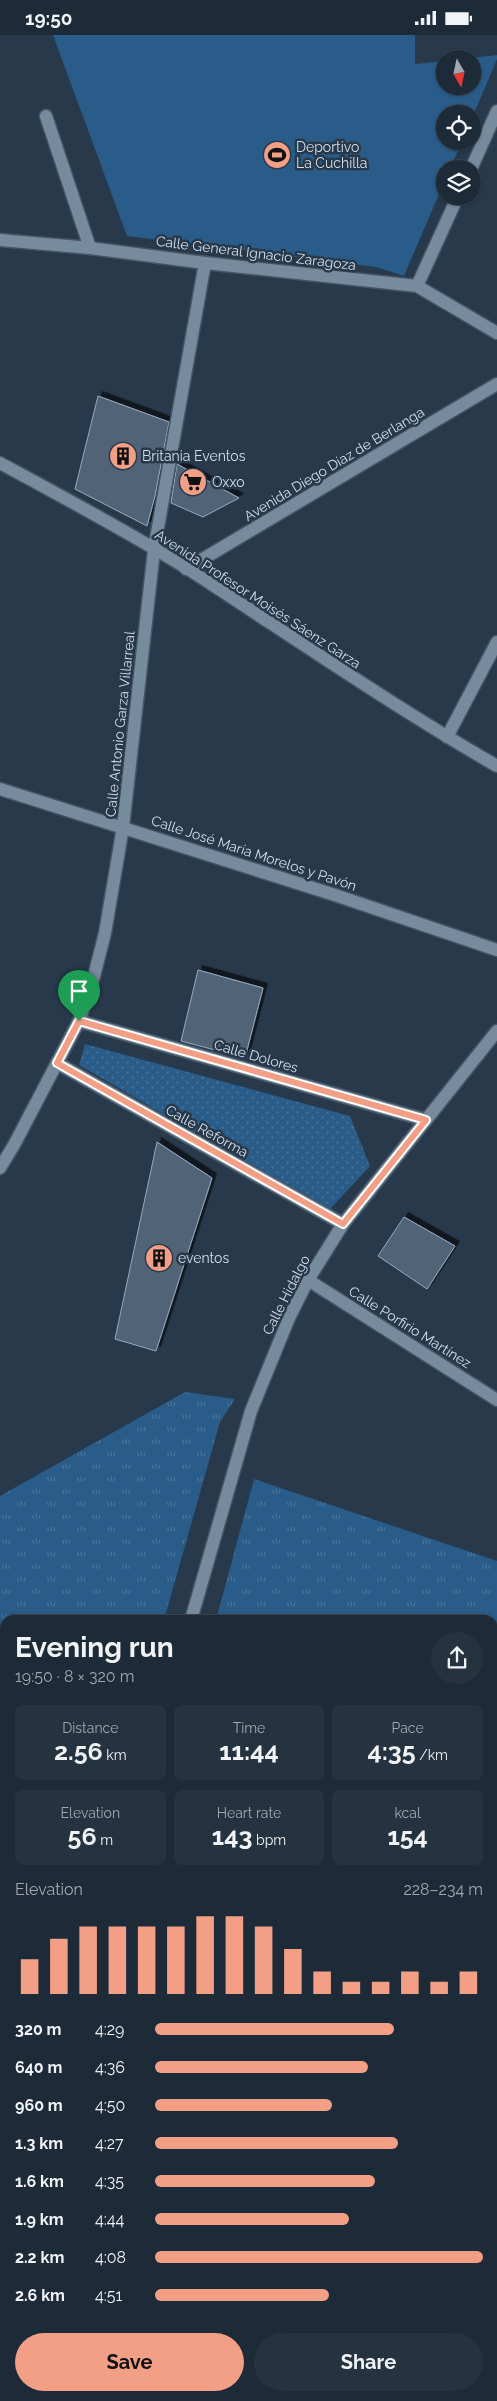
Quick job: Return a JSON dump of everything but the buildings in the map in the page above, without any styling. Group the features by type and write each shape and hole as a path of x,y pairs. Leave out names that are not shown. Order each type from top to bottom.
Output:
{"street":[{"path":"475,160 497,111"},
{"path":"46,116 90,248"},
{"path":"417,286 454,205"},
{"name":"Calle General Ignacio Zaragoza","path":"0,240 90,248 205,263 417,286 497,333"},
{"name":"Calle Antonio Garza Villarreal","path":"0,1168 79,1021 93,979 105,933 123,827 154,550 205,263"},
{"name":"Avenida Diego Díaz de Berlanga","path":"186,569 497,384"},
{"name":"Avenida Profesor Moisés Sáenz Garza","path":"0,463 186,569 312,652 447,737 497,766"},
{"path":"447,737 497,642"},
{"name":"Calle José María Morelos y Pavón","path":"0,789 335,895 497,950"},
{"name":"Calle Dolores","path":"79,1021 426,1120"},
{"name":"Calle Hidalgo","path":"192,1615 251,1411 289,1318 308,1280 343,1224 497,1031"},
{"name":"Calle Reforma","path":"57,1063 343,1224"},
{"name":"Calle Porfirio Martínez","path":"308,1280 497,1400"}],"green space":[{"name":"Deportivo La Cuchilla","path":"53,35 415,35 415,64 436,62 436,95 481,95 481,57 497,55 478,105 436,105 436,150 458,150 454,160 436,160 436,201 404,276 376,267 127,236"},
{"path":"85,1044 350,1116 370,1166 329,1210 79,1065"},
{"path":"185,1392 235,1399 220,1422 165,1615 0,1615 0,1496"},
{"path":"254,1479 497,1561 497,1615 217,1615"}],"place":[{"name":"Deportivo La Cuchilla","path":"277,155"},
{"name":"Britania Eventos","path":"123,456"},
{"name":"Oxxo","path":"193,482"},
{"name":"eventos","path":"159,1258"}],"route":[{"path":"79,1021 426,1120 343,1224 57,1063 79,1021"}]}
